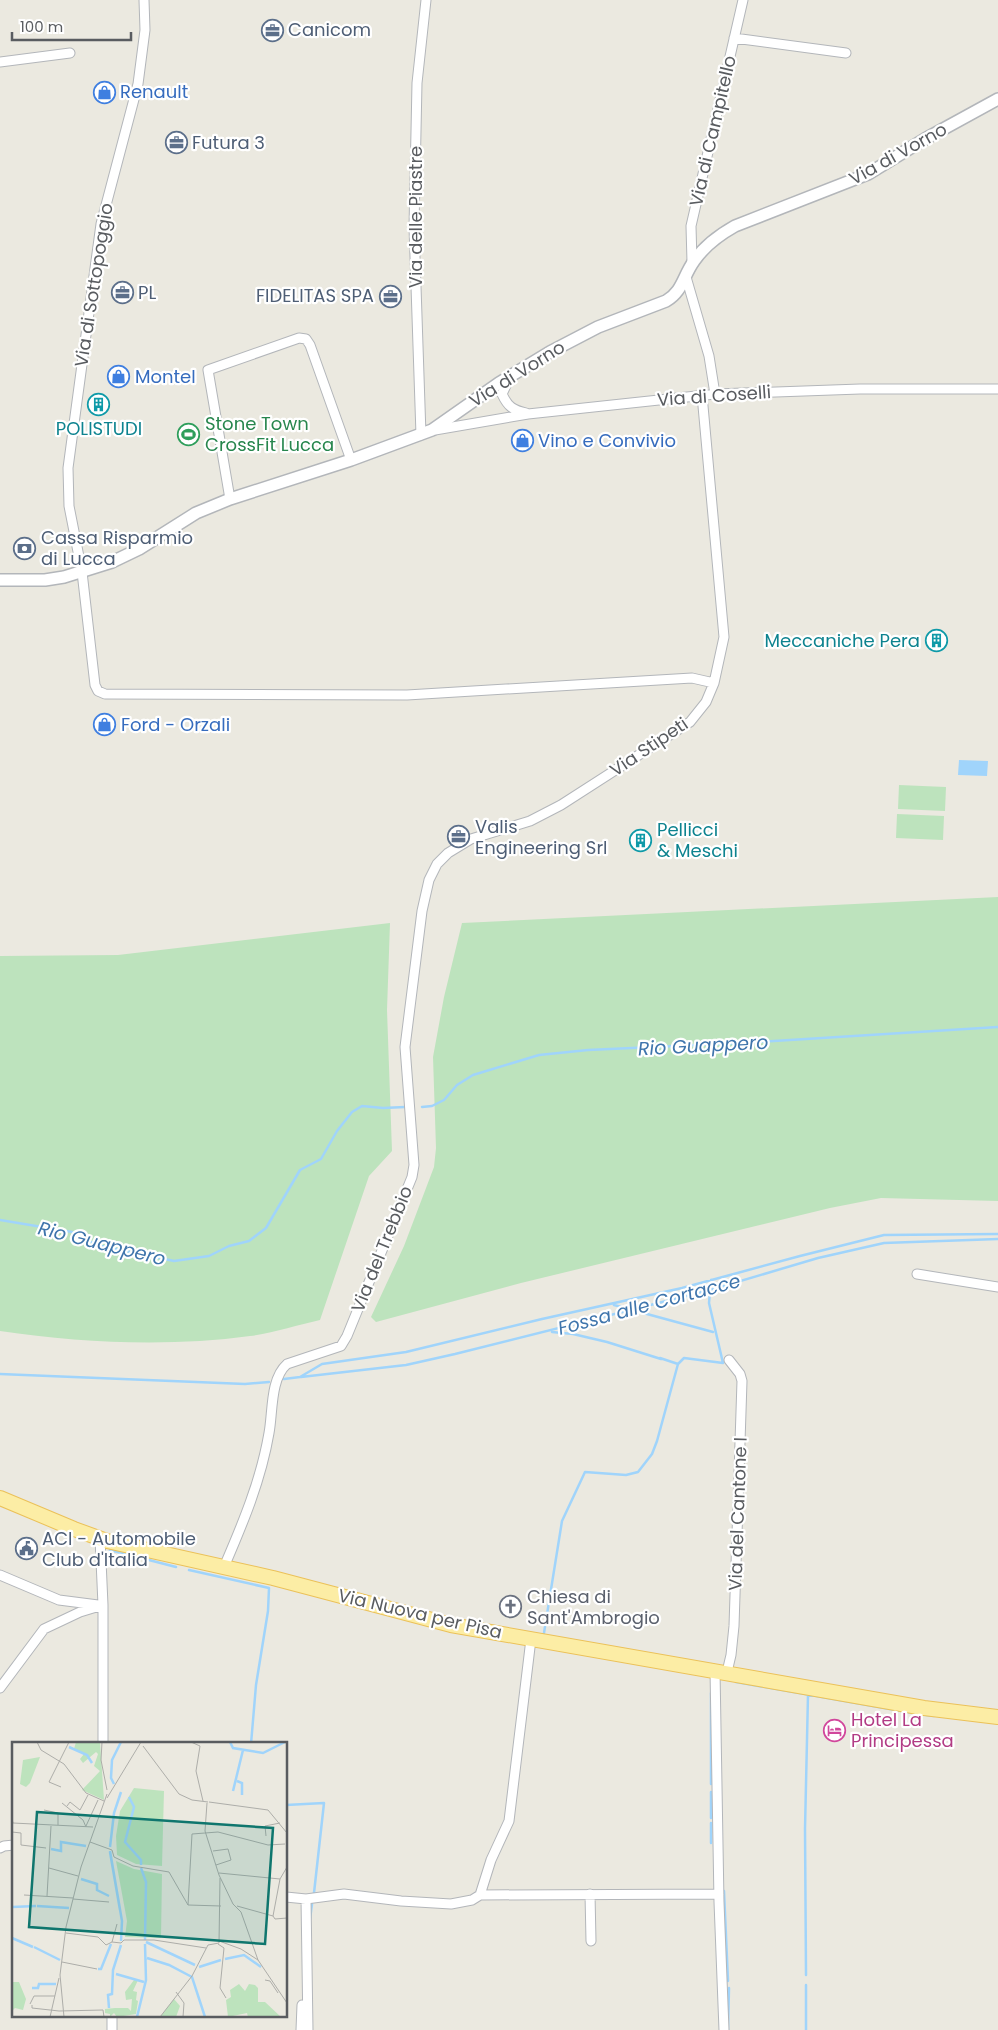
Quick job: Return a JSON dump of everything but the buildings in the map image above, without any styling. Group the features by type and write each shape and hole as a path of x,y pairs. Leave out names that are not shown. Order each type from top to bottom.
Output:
{"main road":[{"name":"Via Nuova per Pisa","path":"0,1498 100,1538 224,1567 451,1625 924,1708 998,1717"}],"street":[{"name":"Via di Sottopoggio","path":"144,0 145,30 138,84 101,224 69,448 69,506 82,572 95,685 98,691 104,694 407,696 692,678 714,682"},
{"name":"Via delle Piastre","path":"420,435 414,227 417,83 426,0"},
{"name":"Via di Campitello","path":"692,262 691,226 743,0"},
{"path":"734,38 846,53"},
{"path":"0,62 70,53"},
{"name":"Via di Vorno","path":"0,580 45,580 82,572 112,562 139,550 196,513 230,499 350,460 432,430 550,352 598,327 675,296 692,262 718,235 735,226 868,174 925,139 998,99"},
{"path":"686,277 709,356 715,394"},
{"path":"230,499 208,370 299,338 306,339 310,345 350,460"},
{"path":"510,377 502,394 506,403 512,409 528,414"},
{"name":"Via di Coselli","path":"432,430 528,414 715,394 860,389 998,388"},
{"name":"Via Stipeti","path":"428,880 437,864 461,844 471,839 530,821 561,805 690,722 706,702 714,682 724,637 702,395"},
{"name":"Via del Trebbio","path":"224,1567 254,1492 269,1434 277,1381 281,1369 287,1364 341,1346 347,1336 412,1176 414,1164 405,1047 422,911 428,880"},
{"path":"916,1274 998,1287"},
{"name":"Via del Cantone I","path":"724,2030 719,1894 721,1671 732,1655 742,1380 740,1374 728,1360"},
{"path":"100,1538 103,1605 103,1742"},
{"path":"0,1575 59,1600 103,1605"},
{"path":"0,1688 44,1629 80,1612 103,1605"},
{"path":"288,1897 306,1899 344,1894 401,1901 451,1904 472,1900 480,1894 491,1860 509,1821 531,1639"},
{"path":"480,1894 520,1896 719,1894"},
{"path":"590,1894 591,1941"},
{"path":"306,1899 308,2030"},
{"path":"301,2030 302,1964 306,1933"}],"green space":[{"path":"899,785 946,787 945,811 898,809"},
{"path":"897,814 944,816 943,840 896,838"},
{"path":"998,897 998,1201 881,1198 830,1208 521,1283 376,1322 371,1317 404,1246 434,1167 436,1148 433,1057 444,997 462,923"},
{"path":"390,923 387,1010 392,1151 369,1176 320,1320 259,1335 188,1342 93,1341 0,1331 0,956 118,955"}],"water":[{"path":"959,760 988,761 987,776 958,775"}],"waterway":[{"name":"Rio Guappero","path":"422,1107 432,1106 444,1100 457,1085 473,1075 539,1055 588,1050 741,1043 998,1027"},
{"name":"Rio Guappero","path":"0,1220 72,1232 97,1245 174,1261 209,1256 229,1246 249,1241 266,1228 300,1170 321,1159 337,1131 352,1112 362,1106 383,1108 405,1107"},
{"path":"284,1379 300,1377 322,1364 406,1352 682,1288 884,1235 998,1234"},
{"name":"Fossa alle Cortacce","path":"301,1377 406,1365 455,1354 710,1290 818,1258 884,1243 998,1239"},
{"path":"544,1633 562,1521 585,1472 626,1475 638,1472 652,1454 657,1441 678,1364 684,1358 723,1363 709,1303 711,1280"},
{"path":"614,1305 713,1332"},
{"path":"552,1332 573,1334 607,1342 661,1359"},
{"path":"660,1358 678,1364"},
{"path":"0,1374 245,1384 269,1382"},
{"path":"110,1550 176,1567"},
{"path":"189,1570 269,1588 268,1611 256,1685 251,1742"},
{"path":"736,1682 918,1714"},
{"path":"711,1693 711,1784"},
{"path":"806,1975 805,1829 808,1695"},
{"path":"926,1715 934,1716"},
{"path":"711,1792 711,1818"},
{"path":"288,1805 324,1803 314,1893"},
{"path":"711,1823 711,1843"},
{"path":"724,1891 728,1981"},
{"path":"310,1919 312,1904"},
{"path":"806,1985 806,2030"},
{"path":"728,2030 729,1988"}],"place":[{"name":"Canicom","path":"272,30"},
{"name":"Renault","path":"104,92"},
{"name":"Futura 3","path":"176,143"},
{"name":"PL","path":"122,293"},
{"name":"FIDELITAS SPA","path":"390,296"},
{"name":"Montel","path":"119,377"},
{"name":"POLISTUDI","path":"99,404"},
{"name":"Stone Town CrossFit Lucca","path":"189,434"},
{"name":"Vino e Convivio","path":"522,441"},
{"name":"Cassa Risparmio di Lucca","path":"25,548"},
{"name":"Meccaniche Pera","path":"936,641"},
{"name":"Ford - Orzali","path":"105,725"},
{"name":"Valis Engineering Srl","path":"459,837"},
{"name":"Pellicci & Meschi","path":"641,840"},
{"name":"ACI - Automobile Club d'Italia","path":"26,1549"},
{"name":"Chiesa di Sant'Ambrogio","path":"511,1607"},
{"name":"Hotel La Principessa","path":"835,1730"}]}
